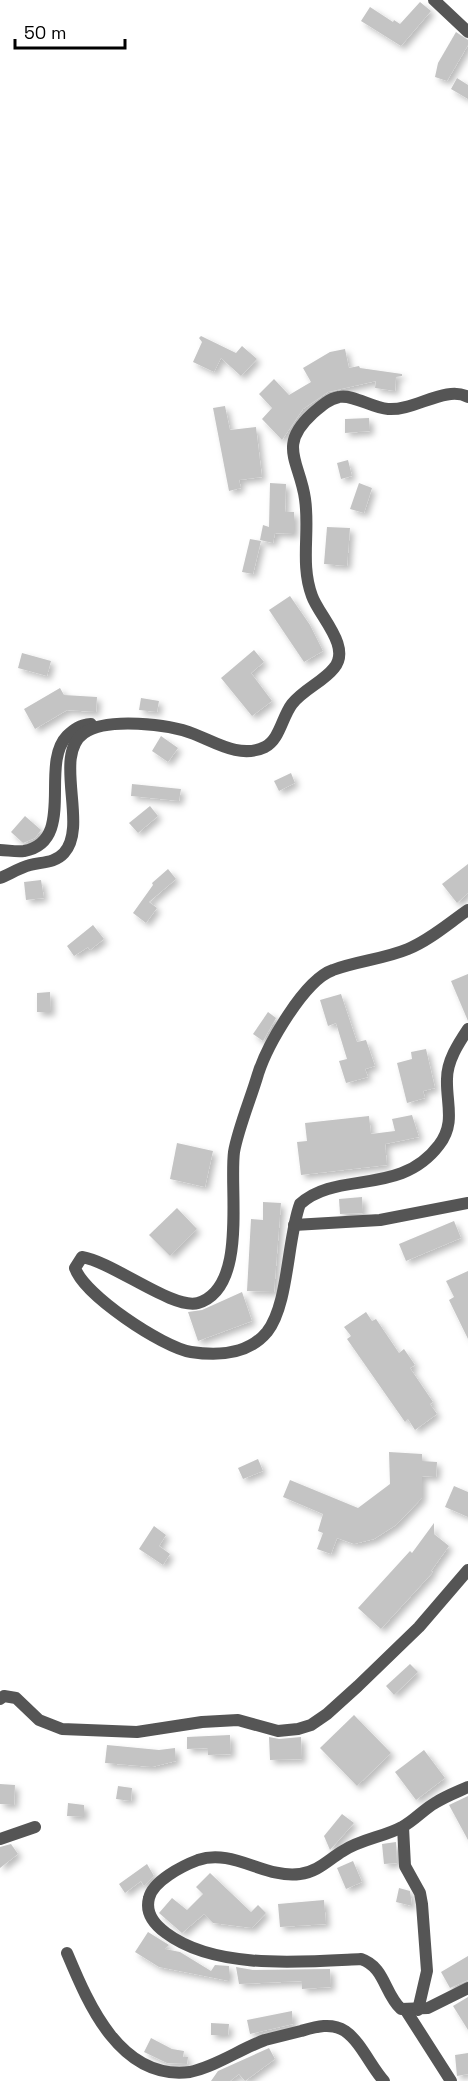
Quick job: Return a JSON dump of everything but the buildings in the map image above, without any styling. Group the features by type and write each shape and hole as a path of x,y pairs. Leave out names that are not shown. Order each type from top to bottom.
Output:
{"street":[{"path":"434,0 468,32"},
{"path":"0,850 25,850 48,832 55,811 56,751 74,729 85,724 141,724 192,733 223,748 243,750 264,747 278,734 292,704 334,668 339,660 336,639 311,595 305,566 305,498 291,449 294,436 330,399 342,396 376,408 398,410 451,393 461,393 468,397"},
{"path":"0,878 30,865 47,862 64,853 72,835 74,821 70,778 74,749 78,739 85,732 107,724"},
{"path":"468,910 423,942 405,951 330,971 307,992 285,1019 258,1073 234,1152 231,1258 225,1276 210,1296 198,1303 171,1299 92,1258 82,1257 75,1268 79,1279 90,1292 116,1312 188,1352 229,1353 255,1342 266,1333 273,1322 300,1204 306,1198 319,1192 400,1175 416,1166 440,1144 451,1114 447,1079 449,1063 468,1029"},
{"path":"294,1225 380,1220 468,1203"},
{"path":"0,1699 4,1696 16,1698 39,1720 62,1729 137,1732 202,1722 238,1720 278,1731 298,1730 311,1725 327,1714 358,1686 419,1627 468,1570"},
{"path":"451,2081 405,2009 392,1999 378,1969 370,1963 361,1959 297,1962 252,1960 191,1948 157,1926 148,1906 153,1889 169,1875 198,1860 220,1857 284,1874 298,1875 310,1872 331,1862 343,1850 403,1827 435,1803 468,1787"},
{"path":"0,1839 35,1827"},
{"path":"403,1827 405,1866 420,1893 422,1904 427,1971 418,2010"},
{"path":"67,1953 100,2026 111,2041 134,2060 154,2071 173,2074 189,2073 265,2041 318,2026 334,2026 345,2031 353,2039 384,2081"},
{"path":"405,2009 418,2010 468,1988"}]}
